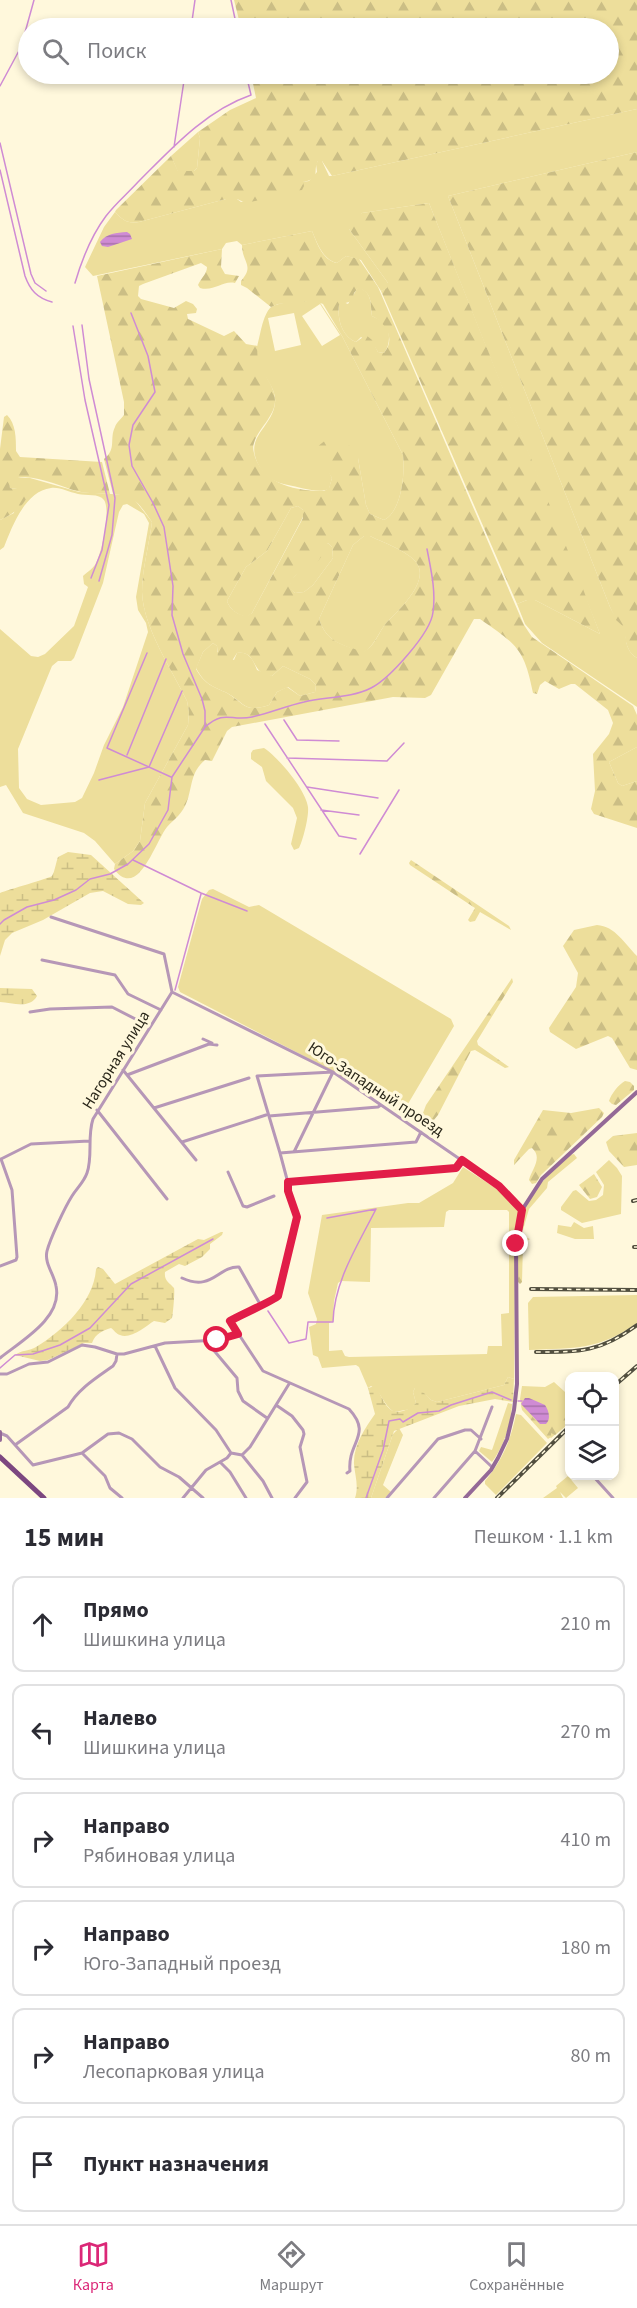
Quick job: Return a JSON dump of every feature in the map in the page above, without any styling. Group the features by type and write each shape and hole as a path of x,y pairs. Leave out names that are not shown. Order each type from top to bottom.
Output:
{"main road":[{"path":"0,1457 44,1498"}],"street":[{"path":"51,917 164,954 172,992"},
{"path":"42,960 116,975 128,994 161,1010"},
{"name":"Нагорная улица","path":"0,1358 53,1310 57,1288 47,1264 46,1251 71,1197 87,1175 91,1126 97,1110 172,992"},
{"name":"Юго-Западный проезд","path":"172,992 333,1072 499,1186 522,1210"},
{"path":"30,1012 112,1007 150,1026"},
{"path":"127,1075 209,1044 217,1045 203,1039"},
{"path":"123,1070 196,1160"},
{"path":"294,1152 333,1072 256,1076 297,1217 278,1296 230,1321 263,1371 349,1409 358,1419 360,1431 353,1447 350,1471 347,1473"},
{"path":"154,1108 249,1078"},
{"path":"465,1498 492,1467 507,1439 516,1398 516,1243 522,1210 542,1179 637,1092"},
{"path":"182,1143 267,1115 381,1105"},
{"path":"97,1110 167,1200"},
{"path":"280,1153 416,1142 421,1132"},
{"path":"0,1266 16,1260 17,1257 12,1190 1,1159 31,1144 89,1141"},
{"path":"288,1182 456,1168 462,1160"},
{"path":"228,1172 243,1206 247,1207 274,1196"},
{"path":"182,1278 188,1281 209,1282 228,1270 239,1267 260,1304"},
{"path":"0,1374 7,1374 29,1364 45,1363 82,1345 117,1354 175,1342 206,1341 238,1334"},
{"path":"206,1341 237,1378 238,1391 243,1401 267,1418"},
{"path":"155,1346 176,1388 219,1433 231,1453 242,1455 263,1481 272,1498"},
{"path":"15,1445 68,1407 71,1399 78,1392 115,1363 117,1354"},
{"path":"242,1455 256,1438 289,1384"},
{"path":"276,1405 299,1423 304,1434 300,1447 306,1484 295,1498"},
{"path":"434,1498 475,1451 492,1407"},
{"path":"387,1498 441,1437 471,1430 481,1438"},
{"path":"0,1440 0,1432 5,1434 33,1465 82,1452 108,1434 126,1436 164,1470 179,1477 203,1498"},
{"path":"475,1451 492,1467"},
{"path":"82,1452 105,1476 110,1488 122,1498"},
{"path":"183,1498 206,1470 231,1453"},
{"path":"220,1462 230,1472 246,1498"},
{"path":"596,1480 613,1498"}],"green space":[{"path":"234,0 637,0 637,109 332,176 322,161 318,161 315,176 303,182 302,190 246,203 237,199 226,199 139,222 126,221 115,212 116,210 171,156 178,171 194,171 197,168 200,138 198,132 230,110 256,98 253,84 619,84 619,18 238,18"},
{"path":"637,109 637,152 448,196 610,607 617,620 627,629 627,645 637,658 637,707 542,643 525,624 517,604 535,600 600,634 429,203 362,213 349,229 388,283 388,288 381,291 361,260 346,256 337,263 332,261 321,250 312,231 242,245 237,241 226,243 222,249 93,276 85,267 104,227 115,212 126,221 139,222 226,199 237,199 241,202 309,181 317,172 318,161 322,161 329,176 332,176"},
{"path":"198,132 200,138 197,168 194,171 178,172 171,156"},
{"path":"637,152 637,658 627,645 626,629 616,620 610,607 448,196"},
{"path":"429,203 600,634 535,600 517,604 381,291 387,288 388,283 349,229 348,222 362,213"},
{"path":"312,231 327,258 337,263 346,256 359,259 378,287 524,625 532,637 633,706 637,715 637,747 609,762 618,783 622,786 637,781 637,828 594,814 591,809 595,791 593,754 609,734 613,723 608,710 575,684 559,689 545,681 540,685 537,694 533,693 526,666 517,649 503,635 480,619 474,619 431,695 425,698 393,697 232,727 227,731 212,761 205,760 196,770 185,806 167,827 145,866 131,878 123,877 114,869 115,864 133,851 140,841 145,803 188,725 189,712 187,701 153,634 144,605 143,575 152,522 144,510 132,499 113,494 104,459 112,448 113,431 124,415 124,402 97,276 222,249 221,267 225,274 239,276 235,283 200,288 198,285 207,267 201,263 139,286 138,296 141,299 174,308 186,301 197,309 196,313 187,314 188,319 224,336 234,331 246,344 258,346 257,354 261,368 272,387 275,402 272,413 253,445 260,467 266,474 283,485 303,490 324,491 329,488 332,478 318,459 316,450 334,435 343,437 358,458 366,505 370,514 384,520 395,509 401,491 403,455 342,336 323,304 315,301 278,304 271,307 241,285 247,271 242,245","holes":["358,288 366,293 370,299 372,316 388,332 388,348 384,353 378,352 372,340 366,335 356,342 344,332 340,322 339,305 352,301","298,506 303,510 303,518 252,613 247,616 238,613 230,607 227,601 246,567 267,551 291,508","364,536 370,536 400,550 411,557 419,568 420,576 412,593 385,624 371,646 363,652 336,642 326,633 319,619 353,545","328,543 332,547 333,558 313,585 304,592 295,593 290,588 291,582 297,574 314,565","213,643 217,646 218,659 224,664 230,664 237,653 244,653 265,675 272,676 283,666 310,679 316,685 315,692 300,696 287,687 277,692 269,705 248,707 208,684 196,669 203,652"]},
{"path":"358,287 368,295 372,316 387,327 389,339 384,353 378,352 361,337 356,342 351,340 342,327 339,305 343,302 348,304"},
{"path":"301,301 319,301 342,336 403,455 401,491 395,509 384,520 370,514 366,505 358,458 329,472 332,478 329,489 320,491 275,481 261,470 255,456 256,440 269,420 275,403 274,392 256,358 265,317 270,308 274,306","holes":["320,304 340,335 322,346 302,316","294,313 301,345 275,351 268,318"]},
{"path":"7,415 14,427 16,451 20,457 102,462 110,494 81,492 33,478 16,478 9,482 10,488 17,489 23,486 29,492 18,509 0,520 0,449 4,417"},
{"path":"14,478 30,478 79,492 127,495 134,499 152,522 143,575 144,605 153,634 187,701 188,725 145,803 140,841 133,851 115,864 95,841 84,833 23,813 6,785 0,787 0,629 31,656 38,657 45,654 74,626 88,587 84,584 83,576 94,567 98,558 107,513 104,500 99,496 78,494 58,488 42,491 34,496 21,511 4,547 0,550 0,520 14,513 17,489 10,488 8,482","holes":["127,504 144,514 149,523 136,597 138,610 146,623 148,632 123,707 82,798 75,802 41,805 27,799 19,788 18,749 52,666 58,661 71,661 74,658 103,583 119,512 123,505"]},
{"path":"298,506 303,510 303,517 252,613 247,617 238,613 230,607 227,601 246,567 267,551 291,508"},
{"path":"364,536 370,536 411,557 419,568 420,576 407,601 385,624 371,646 363,653 336,642 326,633 319,619 353,545"},
{"path":"328,543 332,547 333,558 313,585 304,592 295,593 289,588 291,580"},
{"path":"213,643 217,646 217,652 234,660 237,653 245,653 252,659 257,670 272,676 283,666 310,679 316,685 315,692 300,696 288,687 277,692 269,705 254,708 244,705 208,683 196,668 203,652"},
{"path":"637,747 637,781 622,786 618,783 609,762"},
{"path":"264,748 290,774 306,800 308,811 305,828 299,848 294,850 291,844 297,818 293,808 266,781 262,767 251,759 253,750"},
{"path":"68,852 91,855 144,903 141,905 128,904 103,891 90,893 43,920 12,933 5,940 0,956 0,893 52,876 58,857"},
{"path":"411,860 509,926 511,930 480,912 475,921 470,922 468,920 475,908 410,865"},
{"path":"213,889 249,907 259,905 451,1019 454,1026 402,1114 333,1071 180,992 178,987 202,899 209,890"},
{"path":"597,925 614,932 637,956 637,1070 630,1068 612,1038 608,1036 576,1049 550,1032 549,1028 576,987 578,973 563,946 574,930"},
{"path":"512,978 513,982 477,1041 478,1045 509,1067 505,1068 475,1050 471,1051 438,1115 433,1121 425,1121 423,1113 426,1105"},
{"path":"0,988 32,989 37,996 26,1004 0,1002"},
{"path":"625,1081 634,1086 634,1090 616,1105 612,1104 609,1101 612,1095"},
{"path":"599,1108 604,1113 602,1117 541,1175 536,1183 532,1184 529,1180 537,1160 532,1148 514,1165 514,1160 543,1110 571,1113"},
{"path":"637,1133 637,1165 624,1167 609,1151 606,1142 613,1136"},
{"path":"574,1154 577,1158 548,1182 547,1188 529,1209 523,1230 521,1230 521,1219 530,1198 553,1171"},
{"path":"609,1160 622,1176 621,1214 582,1223 561,1210 573,1191 576,1190 589,1201 596,1200 603,1195 604,1185 596,1172"},
{"path":"463,1167 497,1189 520,1210 515,1250 514,1379 508,1377 504,1385 437,1402 415,1388 413,1392 416,1403 411,1409 394,1412 375,1389 371,1386 368,1388 359,1367 356,1365 322,1368 318,1357 313,1355 309,1327 316,1324 317,1319 308,1293 322,1215 419,1203 453,1183","holes":["449,1210 507,1210 509,1212 509,1313 501,1314 502,1346 488,1346 487,1354 349,1357 345,1356 342,1350 329,1351 329,1323 333,1321 338,1283 341,1281 370,1282 371,1228 444,1227 446,1212"]},
{"path":"594,1174 602,1187 597,1197 590,1199 579,1185"},
{"path":"574,1222 584,1228 593,1226 594,1239 575,1239 557,1233 558,1225 571,1227"},
{"path":"223,1232 222,1235 210,1244 210,1249 202,1257 185,1266 179,1264 165,1272 166,1279 174,1288 174,1293 172,1318 165,1323 154,1321 128,1336 117,1334 111,1328 100,1333 92,1343 84,1343 48,1360 40,1361 15,1355 47,1340 76,1314 90,1292 98,1267 103,1269 115,1284 198,1239 204,1240"},
{"path":"523,1236 530,1239 523,1244 522,1282 520,1284 518,1282 518,1245"},
{"path":"637,1295 637,1323 624,1332 586,1346 529,1350 528,1303 533,1297"},
{"path":"508,1377 514,1379 513,1402 495,1399 459,1406 394,1431 371,1498 355,1498 357,1489 355,1451 375,1414 368,1388 375,1386 389,1408 397,1412 408,1409 416,1403 413,1392 418,1387 431,1400 437,1402 504,1385"},
{"path":"554,1382 565,1392 565,1426 551,1438 522,1408 520,1399 522,1386 545,1387"},
{"path":"508,1403 512,1404 508,1427 500,1449 492,1462 479,1451 481,1447 492,1450"},
{"path":"521,1405 548,1431 547,1424 560,1406 564,1405 565,1426 555,1435 551,1433 548,1439 522,1410"},
{"path":"516,1414 521,1415 547,1443 496,1495 485,1484 485,1481 505,1450"},
{"path":"399,1428 403,1435 383,1485 391,1492 385,1498 371,1498 393,1434"},
{"path":"565,1478 571,1480 578,1488 566,1498 560,1492 563,1498 543,1498 557,1488 556,1486"}],"shaded area":[{"path":"127,232 132,239 108,247 102,246 100,242 109,235"},
{"path":"525,1398 545,1405 549,1415 546,1424 540,1424 521,1404"}],"waterway":[{"path":"29,18 34,0"},
{"path":"192,18 195,0"},
{"path":"231,0 235,18"},
{"path":"0,86 18,53"},
{"path":"174,147 183,84"},
{"path":"75,283 91,240 110,212 190,132 219,111 251,95 248,84"},
{"path":"0,143 31,274 35,283 46,291"},
{"path":"0,170 25,276 35,293 52,302"},
{"path":"0,924 27,907 54,900 76,890 90,879 110,874 128,864 149,844 168,810 172,777 205,727 202,699 183,654 172,615 173,586 164,527 132,466 129,445 133,425 155,392 148,356 131,313"},
{"path":"82,325 89,379 115,498 112,535 99,581"},
{"path":"73,326 85,400 109,505 102,550 91,578"},
{"path":"205,727 223,717 252,717 304,702 355,694 379,683 408,654 430,621 434,596 427,549"},
{"path":"147,653 107,748 171,777"},
{"path":"127,755 166,659"},
{"path":"99,780 149,767 182,691"},
{"path":"284,720 297,740 339,741"},
{"path":"265,724 339,836 356,839"},
{"path":"287,758 387,761 404,743"},
{"path":"307,787 378,798"},
{"path":"360,854 399,790"},
{"path":"321,810 359,815"},
{"path":"133,860 201,893 247,911"},
{"path":"175,990 201,894"},
{"path":"268,1311 289,1343 306,1339 308,1322 333,1322 334,1307 342,1278 376,1209 327,1218"},
{"path":"0,1368 15,1355 33,1354 60,1345 90,1328 131,1284 213,1239"},
{"path":"366,1498 383,1450 389,1421 400,1419 403,1422 418,1413 439,1411 492,1392 511,1400"}],"railway":[{"path":"633,1201 637,1200"},
{"path":"531,1289 637,1290"},
{"path":"536,1352 589,1349 612,1341 637,1325"},
{"path":"619,1382 637,1366"},
{"path":"497,1498 565,1431"}],"route":[{"path":"217,1340 238,1334 230,1321 278,1296 297,1217 289,1196 288,1182 456,1168 462,1160 499,1186 522,1210 516,1244"}]}
